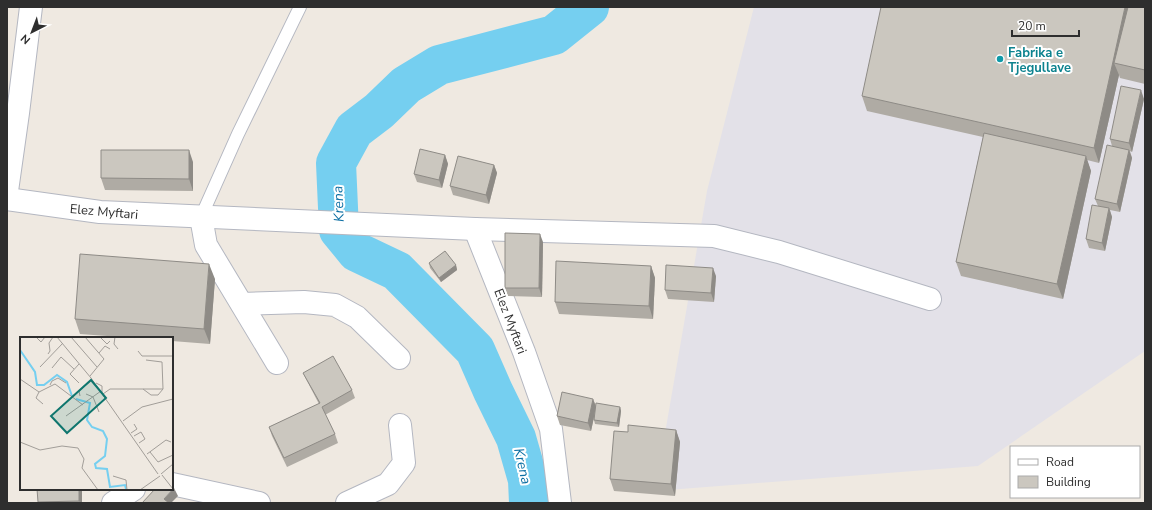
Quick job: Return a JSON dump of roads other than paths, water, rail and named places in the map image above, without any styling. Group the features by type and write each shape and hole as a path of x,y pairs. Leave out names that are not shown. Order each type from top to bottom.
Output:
{"street":[{"path":"7,191 13,112 31,7"},
{"name":"Elez Myftari","path":"7,199 100,212 475,229 524,352 551,429 560,503"},
{"path":"201,217 206,245 277,363"},
{"path":"475,229 714,236 779,252 930,299"},
{"path":"242,304 304,302 335,305 357,318 399,358"},
{"path":"347,503 388,484 404,464 400,425"},
{"path":"173,484 259,503"},
{"path":"114,503 133,490"}],"lane":[{"path":"201,217 238,134 300,7"}],"waterway":[{"name":"Krena","path":"529,503 528,480 516,438 475,350 397,271 357,252 339,230 336,163 354,130 379,111 406,85 439,65 554,35 589,7"}],"place":[{"name":"Fabrika e Tjegullave","path":"1000,59"}]}
